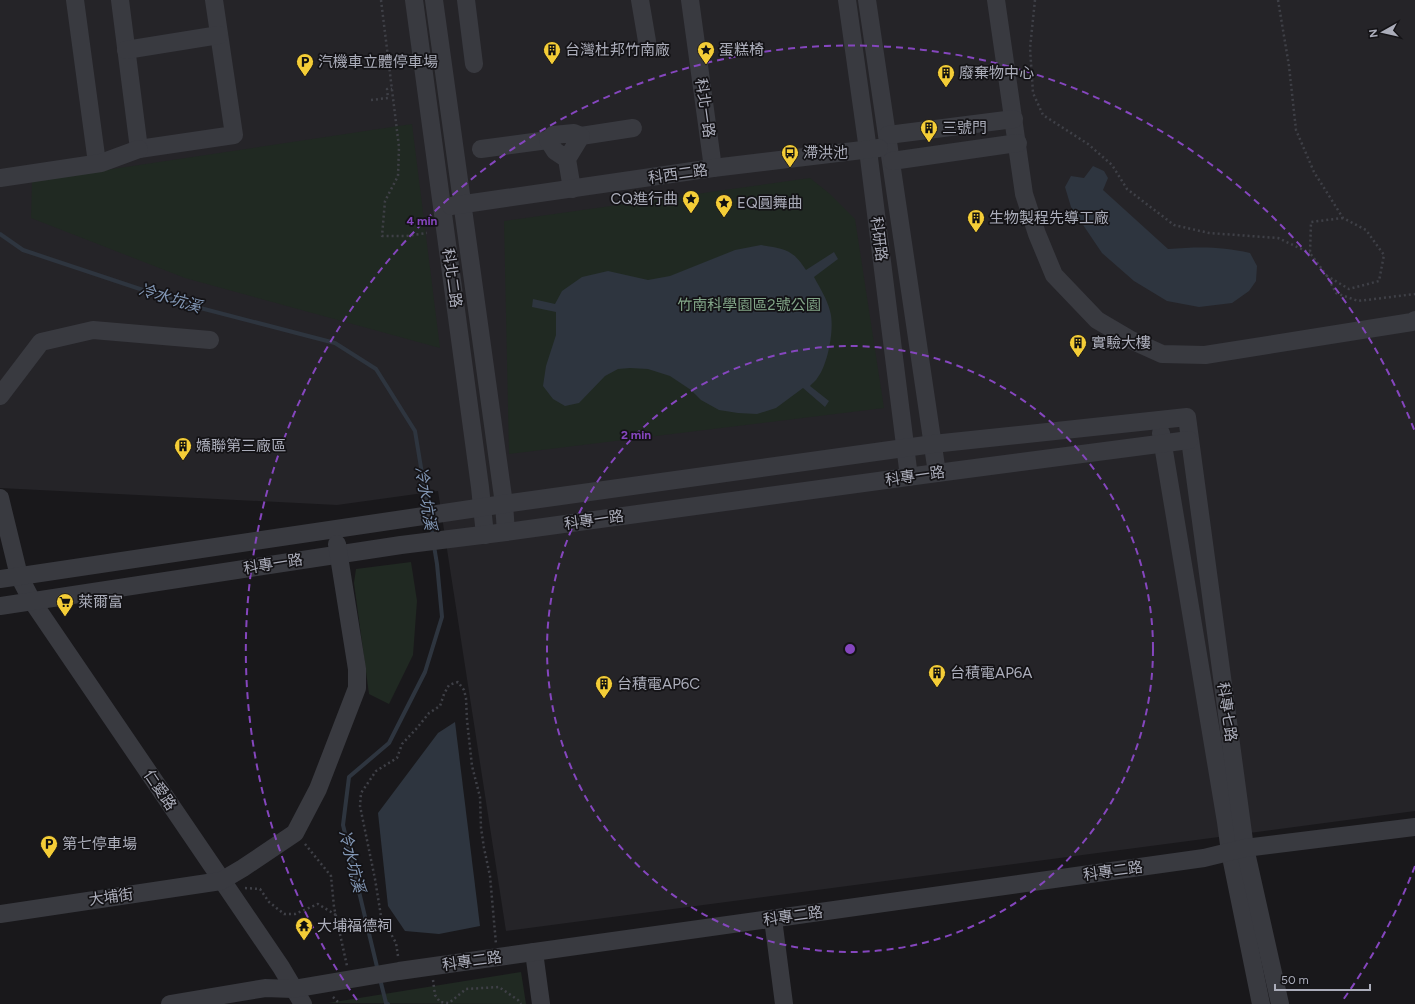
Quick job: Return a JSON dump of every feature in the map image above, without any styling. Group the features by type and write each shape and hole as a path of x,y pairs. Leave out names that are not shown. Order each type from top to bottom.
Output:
{"street":[{"path":"75,0 97,163"},
{"path":"120,0 140,149"},
{"path":"0,178 97,163 140,149 234,135 214,0"},
{"name":"科北二路","path":"414,0 443,207 485,535"},
{"name":"科北二路","path":"434,0 504,504 506,532"},
{"path":"466,0 474,64"},
{"path":"640,0 648,47"},
{"name":"科北一路","path":"690,0 713,168"},
{"name":"科研路","path":"847,0 868,150 909,477"},
{"name":"科研路","path":"868,0 937,473"},
{"path":"996,0 1018,143 1024,194 1037,234 1054,275 1097,320 1131,340 1162,354 1205,355 1412,322 1415,320"},
{"path":"126,50 219,35"},
{"path":"890,148 1014,119"},
{"path":"480,149 548,140 553,135 574,133 581,136 633,128"},
{"path":"572,189 567,159 581,136"},
{"path":"548,140 555,151 567,159"},
{"path":"890,148 1018,143"},
{"name":"科西二路","path":"443,207 713,168 890,148"},
{"path":"0,396 41,342 93,330 210,340"},
{"name":"科專一路","path":"0,579 452,513 504,504 933,444 1187,417"},
{"name":"科專七路","path":"1187,417 1237,850 1237,885 1261,1004"},
{"name":"科專七路","path":"1159,419 1226,822 1237,850 1280,1004"},
{"name":"科專一路","path":"0,606 401,545 1190,440"},
{"name":"仁愛路","path":"0,498 19,576 32,601 221,881 281,967 303,1004"},
{"path":"221,881 295,833 318,789 357,688 357,669 336,530"},
{"name":"科專二路","path":"176,1004 265,988 293,989 351,972 534,952 1204,858 1237,850 1415,828"},
{"name":"大埔街","path":"0,914 221,881"},
{"path":"773,919 784,1004"},
{"path":"534,952 541,1004"}],"path":[{"path":"381,0 399,147 398,176 385,201 382,236 406,236 427,233"},
{"path":"1035,0 1030,48 1033,93 1043,115 1088,144 1112,165 1127,189 1174,225 1209,233 1278,238 1310,253 1327,276 1336,293 1358,301 1415,294"},
{"path":"1278,0 1289,66 1296,130 1314,172 1343,218 1366,230 1384,255 1380,281 1349,289 1327,276"},
{"path":"372,100 388,98 387,89 392,89"},
{"path":"1310,253 1311,222 1343,218"},
{"path":"399,966 396,943 381,916 360,806 361,793 376,771 397,758 402,744 429,713 440,706 449,685 458,682 464,690 466,698 472,766 480,797 481,828 490,876 496,944"},
{"path":"302,842 331,876 336,915 351,972"},
{"path":"244,888 260,889 269,902 284,914 295,914 318,904 336,915"},
{"path":"433,978 435,995 440,1002 449,1003 466,989 498,987 518,1000 521,1004"}],"shaded area":[{"path":"0,0 1415,0 1415,811 506,931 438,491 337,505 0,488"},
{"path":"1093,166 1104,171 1108,178 1103,190 1168,249 1209,248 1229,249 1250,253 1257,266 1256,281 1249,291 1232,303 1199,307 1167,301 1134,281 1102,253 1071,207 1065,187 1071,176 1084,178"},
{"path":"761,245 788,251 797,258 806,270 834,252 838,259 814,277 827,302 832,326 828,355 822,371 810,386 829,401 825,407 803,388 776,408 757,414 719,410 701,400 691,390 670,376 648,369 618,369 605,376 579,403 565,406 553,399 543,386 546,366 556,335 556,312 532,307 533,299 555,304 562,291 582,277 608,271 648,280 670,276 735,250"},
{"path":"455,722 480,926 439,934 405,931 388,906 378,813 438,733"}],"green space":[{"path":"412,124 440,348 185,278 31,218 32,181"},
{"name":"竹南科學園區2號公園","path":"810,178 830,194 855,219 884,408 509,454 504,221"},
{"path":"411,562 417,601 413,655 389,704 369,694 354,583 356,569"},
{"path":"521,972 526,1004 328,1003"}],"waterway":[{"name":"冷水坑溪","path":"0,234 23,250 185,304 335,343 376,369 415,431 428,510"},
{"name":"冷水坑溪","path":"430,519 433,538"},
{"name":"冷水坑溪","path":"378,971 343,825 349,777 389,743 425,672 442,617 434,546"},
{"name":"冷水坑溪","path":"380,979 386,1003 388,1004"}],"place":[{"name":"台灣杜邦竹南廠","path":"552,65"},
{"name":"蛋糕椅","path":"706,65"},
{"name":"汽機車立體停車場","path":"305,77"},
{"name":"廢棄物中心","path":"946,88"},
{"name":"三號門","path":"929,143"},
{"name":"滯洪池","path":"790,168"},
{"name":"CQ進行曲","path":"691,214"},
{"name":"EQ圓舞曲","path":"724,218"},
{"name":"生物製程先導工廠","path":"976,233"},
{"name":"實驗大樓","path":"1078,358"},
{"name":"嬌聯第三廠區","path":"183,461"},
{"name":"萊爾富","path":"65,617"},
{"name":"台積電AP6A","path":"937,688"},
{"name":"台積電AP6C","path":"604,699"},
{"name":"第七停車場","path":"49,859"},
{"name":"大埔福德祠","path":"304,941"}]}
